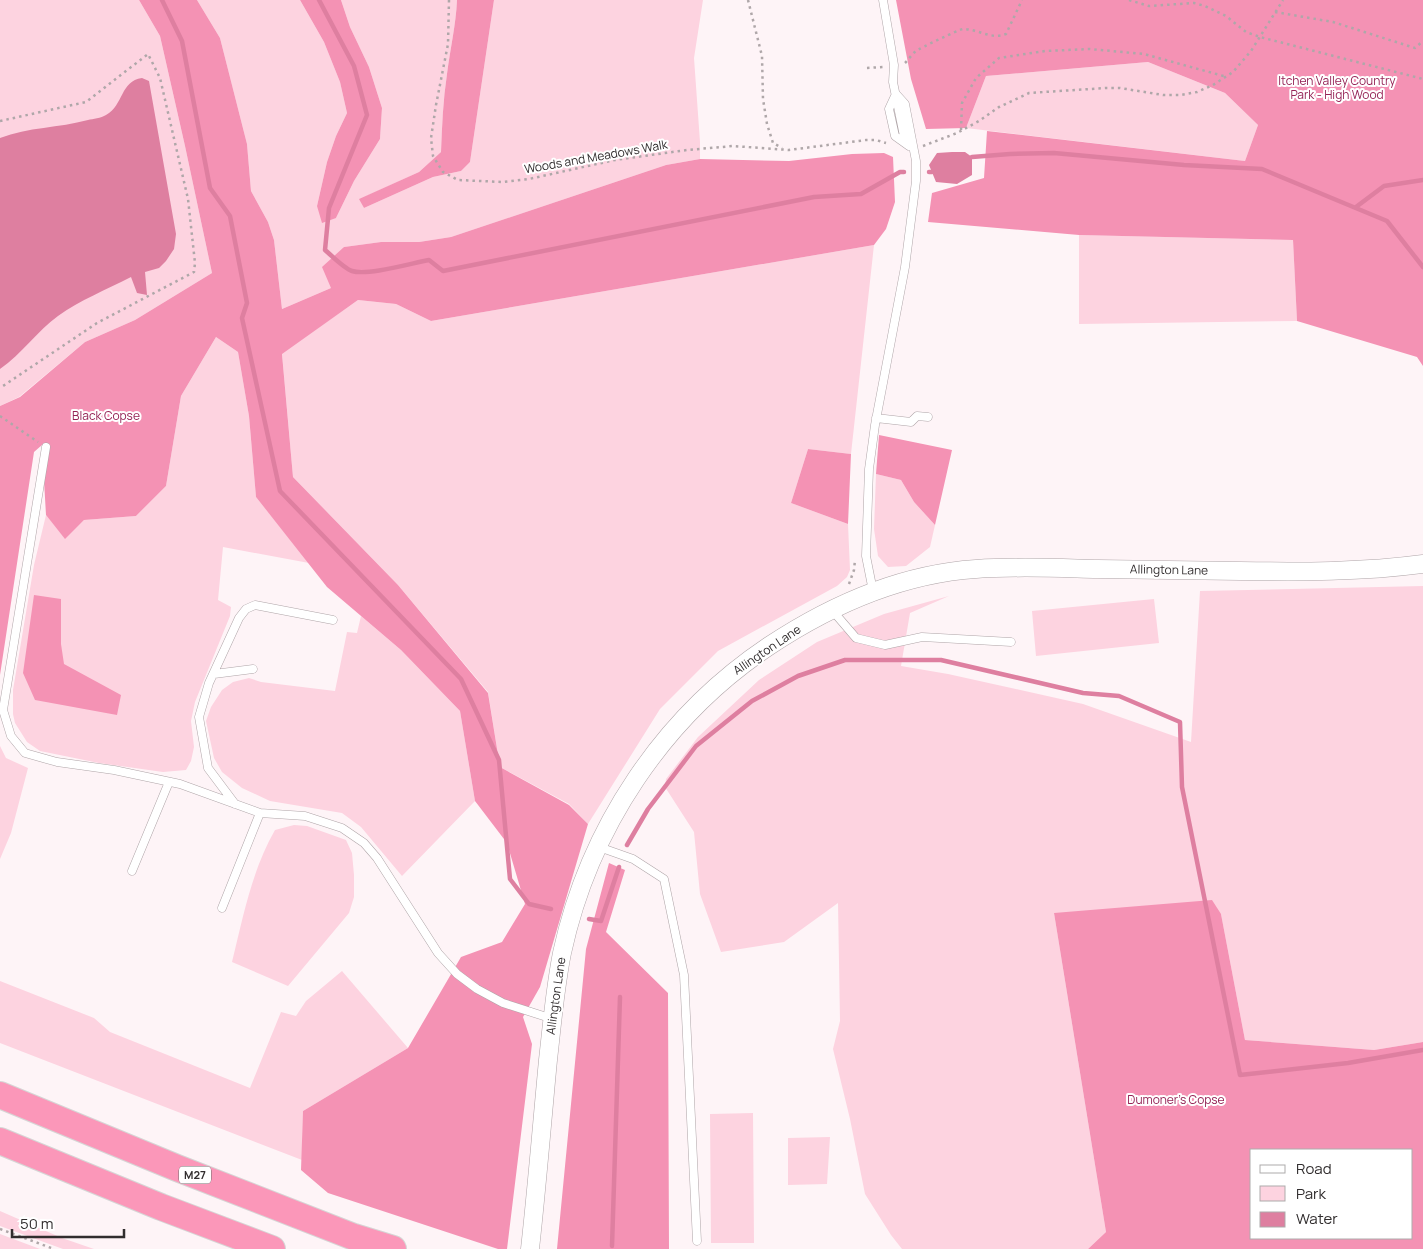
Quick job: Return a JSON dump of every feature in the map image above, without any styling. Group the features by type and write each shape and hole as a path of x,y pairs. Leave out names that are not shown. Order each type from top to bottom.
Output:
{"highway":[{"name":"M27","path":"0,1094 186,1172 354,1237 393,1249"},
{"path":"0,1141 161,1207 272,1249"}],"street":[{"name":"Allington Lane","path":"531,1240 561,956 578,892 597,846 623,797 639,774 684,718 716,686 749,660 800,627 873,592 897,583 971,569 1006,567 1306,572 1423,564"}],"lane":[{"path":"873,592 866,556 869,469 876,418 906,267 916,181 916,161 905,104 896,94 893,82 894,66 884,0"},
{"path":"896,94 890,109 895,136 914,151"},
{"path":"876,418 911,422 917,416 928,417"},
{"path":"46,447 3,710 11,736 24,753 57,762 114,770 180,784 260,813 305,816 324,821 352,834 364,843 377,858 438,953 457,974 477,989 502,1002 553,1019"},
{"path":"236,805 208,768 199,717 214,674 238,618 250,606 255,605 333,620"},
{"path":"832,610 856,638 885,645 922,637 1011,642"},
{"path":"214,674 253,669"},
{"path":"132,871 169,782"},
{"path":"222,908 260,813"},
{"path":"597,846 633,859 664,879 684,975 697,1241"}],"path":[{"name":"Woods and Meadows Walk","path":"449,0 448,44 436,105 432,138 433,156 443,172 458,180 502,182 529,179 615,160 732,146 784,150 866,140 876,140 890,146"},
{"path":"748,0 762,56 763,99 767,124 773,142 784,150"},
{"path":"867,68 904,64 916,52 958,30 974,30 1000,36 1006,34 1022,0"},
{"path":"1129,0 1149,6 1194,3 1226,16 1246,32 1260,37 1423,78"},
{"path":"914,151 979,121 999,107 1030,93 1113,88 1163,95 1181,95 1197,92 1213,85 1233,72 1251,52 1283,0"},
{"path":"1275,12 1333,22 1415,48 1423,41"},
{"path":"961,130 962,103 976,78 1000,58 1045,51 1090,49 1144,54 1226,76"},
{"path":"0,121 86,102 148,54 160,78 188,198 195,262 194,272 96,323 0,388"},
{"path":"0,416 46,447"},
{"path":"847,586 852,579 855,552"},
{"path":"0,1229 54,1249"}],"green space":[{"path":"0,0 139,0 160,36 212,273 135,320 85,342 19,397 0,406"},
{"name":"Black Copse","path":"139,0 197,0 220,38 247,144 251,191 268,222 274,240 282,309 331,288 322,267 344,247 381,242 419,242 451,237 666,165 700,159 789,161 852,154 884,153 893,157 895,202 886,229 874,245 431,321 396,304 358,300 282,354 293,477 398,585 488,693 500,767 569,805 588,824 540,987 523,1017 532,1044 507,1249 498,1249 328,1193 301,1170 303,1111 408,1048 461,957 502,942 525,904 507,843 475,801 460,711 401,650 327,587 256,497 249,416 238,352 216,337 181,396 166,486 136,516 84,520 65,539 46,515 42,445 34,452 0,675 0,406 20,397 85,342 135,320 212,273 160,36"},
{"path":"197,0 300,0 324,42 340,82 347,113 327,162 317,206 336,218 354,181 380,139 382,108 369,67 350,27 341,0 457,0 448,65 441,152 419,172 360,199 364,208 433,177 461,171 470,162 494,0 703,0 694,58 700,159 666,165 451,237 419,242 381,242 344,247 331,288 282,309 274,240 268,222 251,191 247,144 220,38"},
{"path":"300,0 341,0 350,27 369,67 382,108 380,139 354,181 336,218 322,223 317,206 327,162 347,113 340,82 324,42"},
{"path":"457,0 494,0 470,162 461,171 433,177 364,208 359,199 419,172 441,152 448,65"},
{"name":"Itchen Valley Country Park - High Wood","path":"896,0 1423,0 1423,366 1417,357 1297,321 1293,240 1079,235 928,222 932,193 984,178 987,131 1245,161 1258,125 1225,93 1148,62 986,76 966,128 926,129 911,79"},
{"path":"1148,62 1225,93 1258,125 1245,161 966,128 986,76"},
{"path":"1079,235 1293,240 1297,321 1079,324"},
{"path":"874,245 851,454 808,449 791,503 848,524 850,570 847,577 837,586 718,651 660,709 588,824 569,804 500,767 488,692 398,585 293,477 282,353 358,300 396,304 431,321"},
{"path":"216,337 238,352 249,416 256,497 309,563 223,547 218,600 231,607 230,616 195,702 191,721 194,747 191,761 186,770 163,772 99,763 40,751 27,742 15,723 13,690 34,565 46,515 65,538 84,520 136,516 166,486 181,396"},
{"path":"879,435 952,450 935,525 914,502 901,480 876,474"},
{"path":"808,449 851,454 848,524 791,503"},
{"path":"876,474 901,480 914,502 935,525 930,547 906,566 888,567 878,556 874,529"},
{"path":"1423,586 1423,1042 1374,1050 1245,1040 1221,914 1054,913 1106,1232 1088,1249 902,1249 865,1194 850,1119 833,1049 840,1021 838,903 784,942 721,952 700,894 694,832 665,787 666,779 698,737 759,680 817,642 884,614 949,596 910,613 901,666 948,674 1083,704 1191,742 1200,591"},
{"path":"34,595 61,599 61,644 64,664 121,695 117,715 35,700 23,673"},
{"path":"1154,599 1159,643 1036,656 1032,611"},
{"path":"361,616 401,650 460,711 475,801 402,876 361,827 342,813 270,801 242,788 222,772 214,758 206,721 211,707 222,690 233,682 249,678 261,682 335,691 347,632 357,633"},
{"path":"0,746 6,758 28,768 11,833 0,859"},
{"path":"294,825 307,826 346,840 352,853 354,897 349,913 288,986 232,962 254,877 267,845 275,830"},
{"path":"609,863 625,870 606,932 668,993 669,1249 557,1249 586,949"},
{"name":"Dumoner's Copse","path":"1212,900 1221,914 1245,1040 1374,1050 1423,1042 1423,1249 1088,1249 1106,1232 1054,913"},
{"path":"342,971 408,1048 303,1111 302,1160 0,1043 0,981 94,1018 110,1032 250,1088 281,1012 296,1016 306,1001"},
{"path":"753,1113 754,1243 711,1243 710,1114"},
{"path":"830,1137 827,1184 788,1185 788,1138"},
{"path":"0,1211 62,1238 94,1249 63,1249 0,1226"},
{"path":"0,1234 40,1249 0,1249"}],"water":[{"path":"142,78 149,81 176,234 174,249 159,268 145,272 147,295 137,293 131,277 93,295 66,310 50,322 0,369 0,138 11,134 77,123 104,116 112,111 130,84"},
{"path":"965,152 972,157 972,175 957,184 936,182 929,165 937,153"}],"waterway":[{"path":"162,0 182,41 210,188 230,216 247,303 242,318 280,491 461,679 499,760 510,879 529,904 551,909"},
{"path":"319,0 354,66 367,115 329,208 325,250 352,271 379,271 429,260 443,271 814,197 861,194 900,172 904,172"},
{"path":"972,157 1054,153 1184,165 1262,169 1387,221 1423,267"},
{"path":"1356,207 1384,186 1423,180"},
{"path":"627,845 648,809 696,746 752,701 798,676 845,660 941,660 1083,693 1119,696 1180,722 1182,787 1240,1075 1348,1063 1423,1050"},
{"path":"589,919 601,921 619,867"},
{"path":"612,1246 620,997"}]}
